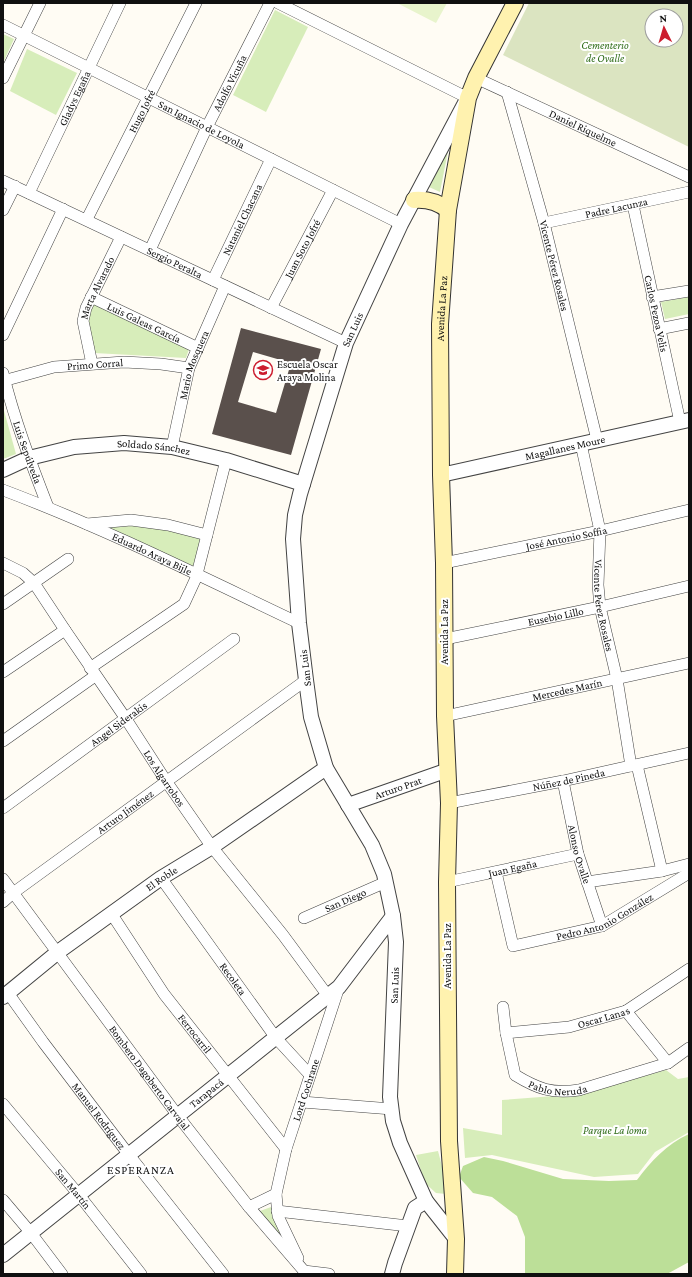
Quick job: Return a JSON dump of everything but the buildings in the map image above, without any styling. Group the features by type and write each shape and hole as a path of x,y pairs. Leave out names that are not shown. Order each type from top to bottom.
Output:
{"main road":[{"name":"Avenida La Paz","path":"455,1274 456,1239 448,1141 447,882 449,803 445,716 440,324 448,210 468,98 476,78 515,3"},
{"path":"414,200 431,201 448,210"}],"street":[{"path":"3,78 40,3"},
{"name":"Gladys Egaña","path":"29,193 88,67 120,3"},
{"name":"Hugo Jofré","path":"87,219 196,3"},
{"name":"Adolfo Vicuña","path":"150,250 208,127 270,3"},
{"path":"278,3 468,98"},
{"name":"San Ignacio de Loyola","path":"3,24 401,224"},
{"name":"Daniel Riquelme","path":"476,78 689,177"},
{"name":"Vicente Pérez Rosales","path":"507,92 544,223 597,440"},
{"name":"San Luis","path":"456,1239 426,1201 400,1143 393,1121 390,1097 396,942 393,916 384,874 372,845 326,768 311,717 299,623 293,539 295,516 300,494 346,343 401,224 468,98"},
{"name":"Nataniel Chacana","path":"213,280 271,159"},
{"name":"Sergio Peralta","path":"3,181 87,219 121,237 346,343"},
{"path":"3,210 15,186"},
{"name":"Juan Soto Jofré","path":"271,308 333,190"},
{"name":"Padre Lacunza","path":"544,223 689,192"},
{"name":"Carlos Pezoa Velis","path":"633,205 659,329 684,421"},
{"path":"3,335 63,209"},
{"name":"Marta Alvarado","path":"92,364 83,321 86,308 121,237"},
{"name":"Mario Mosquera","path":"172,447 189,368 225,286"},
{"path":"652,297 689,291"},
{"name":"Luis Galeas García","path":"91,297 198,348"},
{"path":"659,329 689,323"},
{"name":"Primo Corral","path":"4,383 54,367 124,362 161,364 189,368"},
{"name":"Luis Sepúlveda","path":"4,383 29,458 48,507"},
{"name":"Magallanes Moure","path":"441,475 684,421"},
{"name":"Soldado Sánchez","path":"3,470 29,458 74,447 124,443 172,447 226,460 303,484"},
{"name":"Vicente Pérez Rosales","path":"581,444 600,531 598,585 600,607 617,679 634,766 662,872"},
{"path":"3,741 184,604 197,574 226,460"},
{"name":"Eduardo Araya Bijle","path":"3,490 48,507 86,524 197,574 299,623"},
{"name":"José Antonio Soffia","path":"444,563 600,531 689,510"},
{"path":"86,524 131,520 168,525 207,535"},
{"path":"3,604 68,559"},
{"name":"Los Algarrobos","path":"3,563 23,573 34,583 166,781 212,847 283,935 328,996"},
{"name":"Eusebio Lillo","path":"445,639 600,607 689,586"},
{"path":"3,672 65,630"},
{"name":"Angel Siderakis","path":"3,808 234,639"},
{"name":"Mercedes Marín","path":"445,716 689,663"},
{"name":"Arturo Jiménez","path":"3,902 13,893 306,680"},
{"name":"Núñez de Pineda","path":"449,803 564,781 689,753"},
{"name":"El Roble","path":"5,995 58,952 111,913 161,878 212,847 326,768"},
{"name":"Arturo Prat","path":"348,805 448,770"},
{"name":"Alonso Ovalle","path":"564,781 578,854 602,926"},
{"name":"Juan Egaña","path":"447,882 578,854"},
{"name":"Pedro Antonio González","path":"587,882 662,872 689,864"},
{"name":"Pedro Antonio González","path":"496,872 513,946 602,926 689,873"},
{"name":"Recoleta","path":"161,878 276,1038 310,1075"},
{"name":"Bombero Dagoberto Carvajal","path":"3,879 178,1116 249,1207 304,1272"},
{"name":"San Diego","path":"304,918 386,882"},
{"name":"Ferrocarril","path":"111,913 164,994 286,1149"},
{"name":"Tarapacá","path":"3,1255 340,987 393,916"},
{"name":"Oscar Lanas","path":"506,1033 569,1027 626,1010 689,969"},
{"name":"Lord Cochrane","path":"304,1272 278,1216 276,1194 286,1149 340,987"},
{"name":"Manuel Rodríguez","path":"5,995 223,1274"},
{"name":"Pablo Neruda","path":"503,1007 506,1033 515,1075 532,1086 544,1090 566,1092 579,1090 668,1062 689,1048"},
{"path":"626,1010 668,1062"},
{"path":"302,1102 392,1109"},
{"name":"San Martín","path":"3,1104 79,1195 141,1274"},
{"path":"249,1207 276,1194"},
{"path":"3,1200 31,1233 62,1274"},
{"path":"392,1274 394,1264 415,1208 426,1201"},
{"path":"278,1211 408,1226"},
{"path":"304,1272 329,1274"}],"green space":[{"path":"397,3 447,3 436,23"},
{"name":"Cementerio de Ovalle","path":"529,3 689,3 689,147 503,55"},
{"path":"275,10 308,27 266,112 233,95"},
{"path":"3,34 14,39 3,63"},
{"path":"27,49 77,73 56,115 10,91"},
{"path":"451,136 440,192 429,187"},
{"path":"689,297 689,314 665,319 661,302"},
{"path":"94,303 189,349 186,358 94,353 88,316"},
{"path":"3,407 16,454 3,459"},
{"path":"138,526 180,532 202,537 193,566 100,527"},
{"name":"Parque La loma","path":"666,1070 678,1079 689,1077 689,1132 655,1152 638,1174 594,1177 492,1155 465,1158 463,1128 502,1135 502,1100 580,1094"},
{"path":"689,1134 689,1262 667,1274 525,1273 525,1237 517,1216 492,1197 473,1193 459,1177 463,1166 484,1157 503,1161 563,1179 609,1181 637,1180 660,1154 681,1138"},
{"path":"438,1151 443,1170 446,1194 436,1193 425,1183 416,1155"},
{"path":"271,1207 281,1235 265,1219 260,1211"}],"place":[{"name":"Escuela Oscar Araya Molina","path":"263,370"}],"district":[{"name":"ESPERANZA","path":"141,1170"}]}
